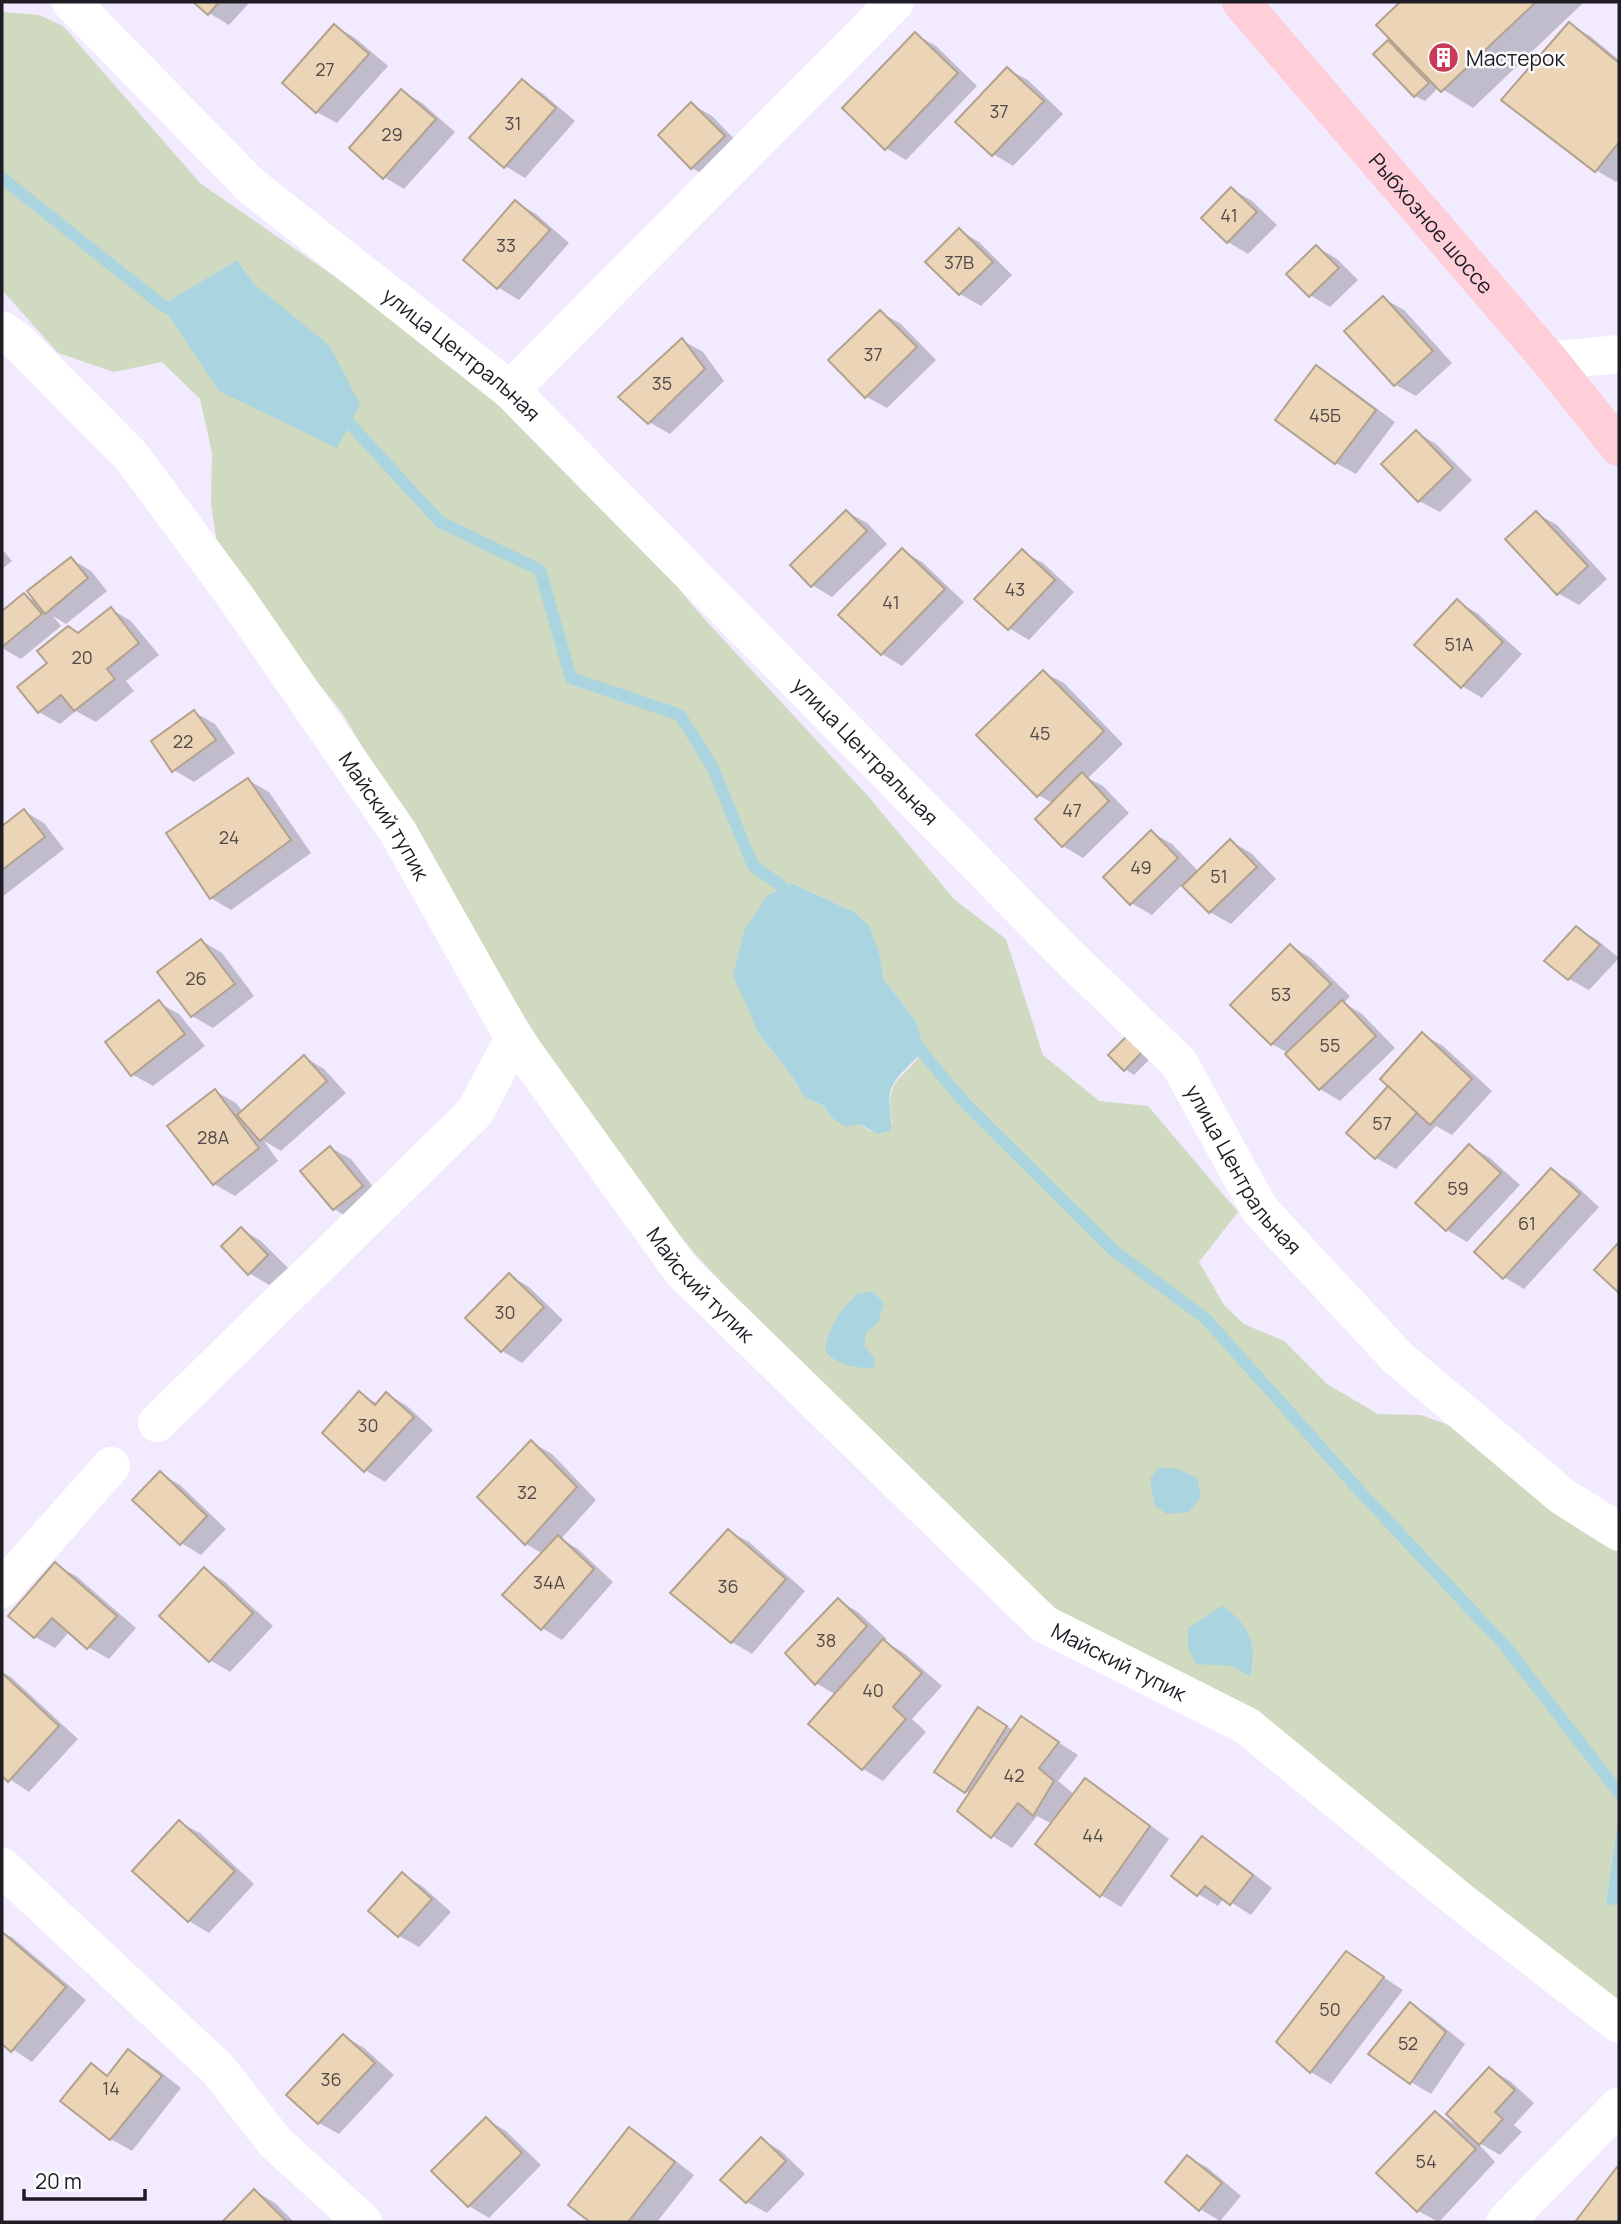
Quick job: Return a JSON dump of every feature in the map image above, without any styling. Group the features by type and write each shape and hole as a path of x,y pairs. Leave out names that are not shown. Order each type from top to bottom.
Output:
{"main road":[{"name":"Рыбхозное шоссе","path":"1241,2 1550,361 1619,447"}],"street":[{"name":"улица Центральная","path":"71,2 250,185 510,390 1070,958 1180,1063 1260,1210 1397,1357 1562,1496 1619,1532"},
{"path":"510,390 895,2"},
{"name":"Майский тупик","path":"2,330 16,340 132,457 237,599 398,832 514,1038 682,1270 1044,1624 1247,1726 1460,1901 1619,2024"},
{"path":"1550,361 1619,354"},
{"path":"157,1423 475,1112 514,1038"},
{"path":"2,1589 111,1466"},
{"path":"2,1867 218,2069 275,2142 363,2222"},
{"path":"1505,2222 1619,2106"}],"green space":[{"path":"2,12 39,15 63,26 200,183 433,345 520,414 626,524 698,612 867,795 955,900 1006,939 1043,1055 1099,1101 1148,1106 1238,1212 1199,1262 1224,1305 1244,1324 1284,1341 1327,1384 1378,1414 1421,1415 1475,1435 1619,1545 1619,1822 1606,1904 1619,1904 1619,2006 1050,1612 767,1331 695,1254 579,1111 557,1069 462,916 341,711 280,637 218,551 211,503 212,453 200,399 162,362 114,372 58,353 2,290","holes":["237,260 255,285 163,305","791,883 854,912 879,952 884,980 916,1021 924,1048 893,1087 890,1106 892,1122 870,1131 859,1124 831,1117 824,1106 803,1096 794,1079 759,1034"]}],"water":[{"path":"237,260 255,285 330,346 360,405 337,448 219,391 162,305"},
{"path":"791,883 854,912 869,926 879,952 884,980 916,1021 924,1048 892,1087 890,1131 878,1134 859,1124 846,1127 831,1117 824,1106 803,1096 794,1079 759,1034 733,975 744,931 767,896"},
{"path":"873,1292 884,1303 878,1323 867,1331 864,1345 875,1359 874,1368 853,1367 841,1363 825,1351 832,1327 840,1312 858,1293"},
{"path":"1158,1468 1176,1468 1197,1478 1201,1497 1189,1512 1167,1514 1155,1506 1150,1479"},
{"path":"1222,1606 1239,1620 1249,1636 1253,1654 1250,1676 1232,1666 1196,1664 1188,1647 1188,1628"},
{"path":"1619,1822 1619,1904 1606,1905 1617,1828"}],"building":[{"path":"193,2 219,2 208,15"},
{"name":"Мастерок","path":"1400,2 1536,2 1441,92 1376,25"},
{"path":"1569,22 1619,63 1619,142 1595,172 1501,100"},
{"path":"334,24 369,54 316,113 282,83"},
{"path":"915,32 958,73 885,150 842,108"},
{"path":"1388,40 1429,83 1414,97 1373,54"},
{"path":"1007,67 1044,101 992,156 955,122"},
{"path":"522,79 556,108 504,168 469,138"},
{"path":"401,89 436,119 383,179 349,148"},
{"path":"691,102 725,136 691,169 658,135"},
{"path":"1231,187 1257,212 1227,243 1201,218"},
{"path":"515,200 550,230 497,289 463,260"},
{"path":"959,228 993,262 959,295 925,262"},
{"path":"1316,245 1339,268 1309,297 1286,274"},
{"path":"1383,296 1433,351 1394,386 1344,331"},
{"path":"880,310 917,347 865,398 828,360"},
{"path":"682,338 705,369 648,424 618,397"},
{"path":"1316,365 1376,410 1335,464 1275,420"},
{"path":"1416,430 1453,468 1418,502 1381,464"},
{"path":"846,510 867,531 811,587 790,565"},
{"path":"1536,511 1588,566 1557,595 1505,539"},
{"path":"902,548 945,589 881,655 838,615"},
{"path":"1022,549 1055,580 1008,630 974,599"},
{"path":"71,557 88,578 45,614 27,591"},
{"path":"24,593 42,614 2,647 2,611"},
{"path":"1457,599 1503,642 1461,688 1414,645"},
{"path":"111,607 139,643 107,669 115,679 74,711 61,695 38,713 17,687 47,663 37,651 68,626 78,633"},
{"path":"1043,670 1104,731 1037,797 976,735"},
{"path":"194,710 216,740 172,772 151,741"},
{"path":"1082,772 1109,801 1062,847 1035,819"},
{"path":"248,778 291,840 210,899 166,833"},
{"path":"24,809 45,837 2,870 2,826"},
{"path":"1151,830 1178,858 1130,905 1103,877"},
{"path":"1230,839 1257,867 1209,913 1182,886"},
{"path":"1576,926 1600,945 1568,980 1544,961"},
{"path":"201,939 235,984 191,1017 157,972"},
{"path":"1290,944 1331,984 1271,1045 1230,1005"},
{"path":"159,1000 185,1034 131,1076 105,1042"},
{"path":"1342,1000 1376,1036 1319,1090 1285,1054"},
{"path":"1422,1032 1472,1079 1430,1125 1380,1079"},
{"path":"1126,1037 1142,1052 1124,1071 1108,1055"},
{"path":"304,1055 327,1081 260,1141 237,1115"},
{"path":"1388,1086 1417,1113 1375,1159 1346,1133"},
{"path":"215,1089 259,1148 213,1185 167,1126"},
{"path":"1469,1144 1501,1173 1446,1231 1415,1203"},
{"path":"330,1146 363,1186 333,1210 300,1171"},
{"path":"1551,1168 1580,1194 1503,1279 1474,1252"},
{"path":"241,1227 268,1255 248,1275 221,1246"},
{"path":"1619,1242 1619,1293 1594,1270"},
{"path":"509,1273 544,1307 501,1352 465,1318"},
{"path":"359,1391 375,1405 386,1392 414,1417 364,1472 322,1433"},
{"path":"531,1440 577,1487 525,1545 477,1497"},
{"path":"160,1471 207,1516 180,1545 132,1500"},
{"path":"728,1529 786,1579 731,1643 670,1593"},
{"path":"558,1535 594,1569 541,1630 502,1595"},
{"path":"55,1562 117,1616 87,1649 52,1618 34,1638 8,1616"},
{"path":"204,1567 253,1613 209,1662 159,1616"},
{"path":"838,1598 867,1626 815,1685 785,1653"},
{"path":"883,1639 922,1673 893,1707 906,1719 862,1770 808,1724"},
{"path":"2,1673 59,1726 8,1782 2,1776"},
{"path":"978,1707 1007,1726 965,1793 934,1772"},
{"path":"1021,1716 1059,1742 1039,1768 1054,1781 1033,1816 1018,1803 991,1838 957,1811"},
{"path":"1085,1778 1150,1826 1100,1897 1035,1844"},
{"path":"179,1820 235,1871 188,1922 132,1871"},
{"path":"1202,1836 1253,1875 1230,1905 1205,1886 1197,1896 1171,1876"},
{"path":"402,1872 432,1899 398,1937 368,1911"},
{"path":"2,1932 66,1987 11,2052 2,2044"},
{"path":"1346,1951 1384,1977 1310,2073 1276,2042"},
{"path":"1410,2002 1446,2032 1410,2084 1368,2054"},
{"path":"343,2034 375,2063 318,2124 286,2095"},
{"path":"128,2049 162,2076 110,2140 60,2101 91,2063 107,2076"},
{"path":"1489,2067 1515,2090 1495,2112 1503,2119 1479,2145 1446,2114"},
{"path":"1435,2111 1476,2149 1417,2212 1376,2173"},
{"path":"486,2117 522,2153 468,2207 431,2171"},
{"path":"629,2127 675,2162 628,2222 590,2222 568,2205"},
{"path":"761,2137 786,2161 746,2203 720,2180"},
{"path":"1187,2155 1222,2183 1199,2211 1165,2182"},
{"path":"1617,2167 1619,2222 1575,2222"},
{"path":"254,2189 287,2222 222,2222"}],"waterway":[{"path":"2,178 162,305 174,311"},
{"path":"338,413 440,522 540,570 571,678 680,715 713,768 753,866 779,884 792,898"},
{"path":"912,1040 964,1102 1113,1250 1206,1319 1358,1489 1506,1647 1619,1793"}],"place":[{"name":"Мастерок","path":"1443,58"}]}
